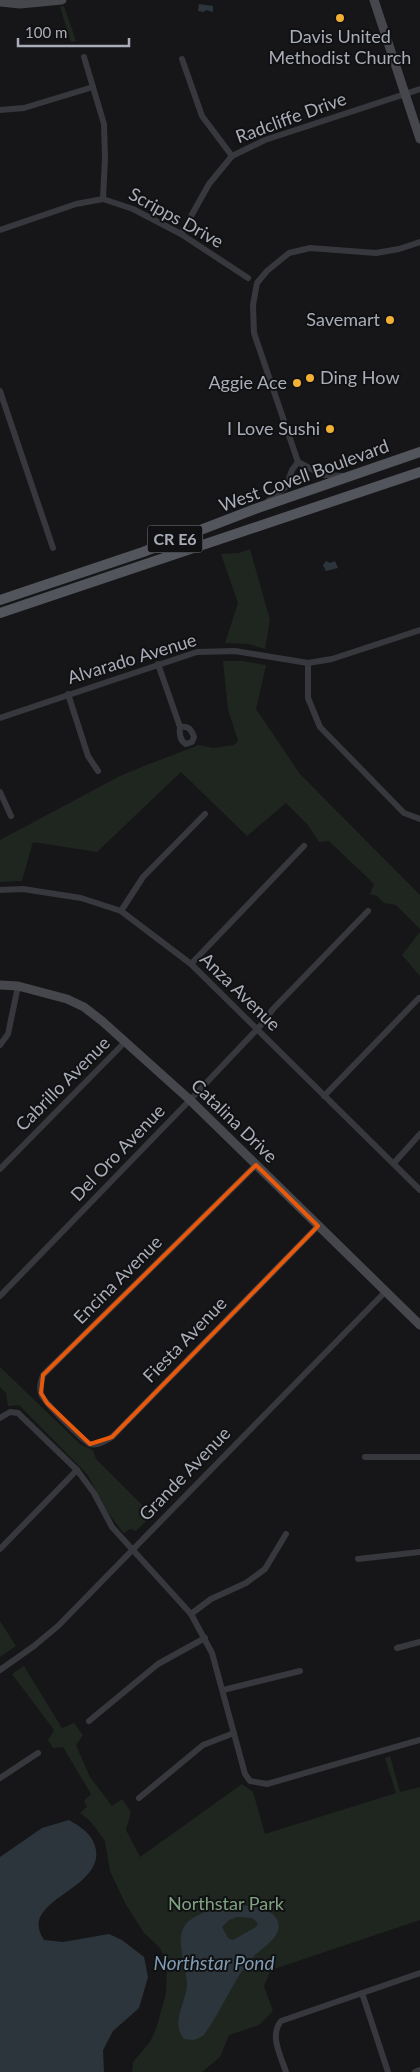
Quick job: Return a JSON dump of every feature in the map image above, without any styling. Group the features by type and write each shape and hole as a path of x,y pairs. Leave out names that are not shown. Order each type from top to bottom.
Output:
{"main road":[{"name":"West Covell Boulevard","path":"0,600 143,552 262,507 420,452"},
{"name":"West Covell Boulevard","path":"0,613 420,472"},
{"path":"396,481 420,476"}],"street":[{"path":"0,2 20,4 62,0"},
{"path":"374,0 420,139"},
{"path":"84,57 104,124 106,158 103,199"},
{"path":"182,59 202,116 232,156"},
{"path":"0,110 24,108 93,87"},
{"name":"Radcliffe Drive","path":"182,234 209,184 232,156 265,140 420,89"},
{"name":"Scripps Drive","path":"0,230 76,204 103,199 133,209 182,234 248,278"},
{"path":"349,476 323,474 298,462 254,333 253,305 257,284 267,271 289,253 310,248 376,253 399,249 420,242"},
{"path":"0,391 53,548"},
{"path":"262,507 286,487 292,470 298,462"},
{"name":"Alvarado Avenue","path":"0,718 197,652 223,650 308,663 332,659 420,630"},
{"path":"308,663 308,698 315,718 324,734 404,813 420,819"},
{"path":"158,664 180,727"},
{"path":"68,694 88,756 98,771"},
{"path":"0,792 11,816"},
{"path":"121,911 142,877 205,814"},
{"path":"190,964 304,846"},
{"name":"Anza Avenue","path":"0,890 23,889 81,898 121,911 190,964 394,1162 420,1190"},
{"name":"Del Oro Avenue","path":"0,1296 190,1100 256,1030 273,1008 368,911"},
{"name":"Catalina Drive","path":"0,985 18,986 67,999 84,1007 126,1041 190,1100 420,1325"},
{"path":"0,1045 8,1034 18,986"},
{"path":"324,1096 419,998"},
{"name":"Cabrillo Avenue","path":"0,1169 126,1041"},
{"path":"394,1162 420,1134"},
{"name":"Encina Avenue","path":"67,1424 41,1394 40,1384 43,1375 256,1165"},
{"name":"Fiesta Avenue","path":"67,1424 90,1444 99,1444 112,1437 318,1226"},
{"name":"Grande Avenue","path":"0,1670 58,1626 386,1291"},
{"path":"0,1418 10,1412 22,1416 77,1470 94,1492 112,1527 192,1614 212,1653 245,1774 250,1780 255,1783 267,1784 420,1740"},
{"path":"365,1457 420,1457"},
{"path":"0,1549 77,1470"},
{"path":"192,1614 211,1599 246,1583 265,1569 286,1534"},
{"path":"358,1559 420,1552"},
{"path":"89,1721 158,1664 205,1638"},
{"path":"397,1648 420,1642"},
{"path":"223,1690 300,1670"},
{"path":"139,1798 203,1745 234,1733"},
{"path":"0,1778 38,1753"},
{"path":"286,2072 275,2034 281,2021 420,1973"},
{"path":"362,1993 388,2072"},
{"path":"415,2072 420,2070"}],"highlighted area":[{"path":"256,1165 318,1226 112,1437 90,1444 47,1403 41,1393 43,1375"}],"green space":[{"path":"64,6 76,41 71,42 60,7"},
{"path":"250,549 270,620 265,649 248,644 225,643 238,603 221,554 239,553"},
{"path":"223,661 243,661 266,665 256,709 300,774 420,895 420,929 396,905 384,903 377,896 370,894 374,884 329,841 319,842 308,825 286,803 247,836 181,772 97,852 33,842 22,881 0,882 0,840 120,776 144,766 199,745 213,748 234,745 238,741 228,709"},
{"path":"420,932 420,976 402,955"},
{"path":"0,1367 80,1444 93,1450 96,1459 152,1515 136,1531 130,1529 124,1533 109,1514 87,1474 19,1405 8,1406 6,1393 0,1387"},
{"path":"0,1621 16,1646 0,1657"},
{"name":"Northstar Park","path":"24,1666 62,1728 74,1723 83,1735 76,1745 90,1777 112,1806 122,1799 131,1812 126,1830 140,1857 242,1784 253,1792 265,1834 396,1793 385,1758 390,1756 400,1792 420,1787 420,1920 271,1970 264,1986 273,2011 259,2025 229,2035 220,2057 202,2072 132,2072 133,2062 150,2042 156,2029 166,1994 167,1963 160,1948 144,1933 125,1903 110,1871 105,1841 90,1821 80,1813 87,1807 84,1801 91,1794 63,1747 53,1748 48,1740 54,1730 12,1674"}],"water":[{"path":"199,4 213,6 213,12 206,10 204,12 198,11"},
{"path":"326,561 330,563 335,561 338,568 326,571 323,565"},
{"path":"69,1820 90,1836 95,1844 94,1864 87,1876 50,1905 42,1915 39,1926 44,1940 63,1942 109,1934 122,1940 144,1957 148,1977 139,2008 113,2031 103,2050 104,2072 0,2072 0,1857 42,1828"},
{"name":"Northstar Pond","path":"233,1904 252,1906 271,1913 278,1922 279,1928 269,1943 243,1969 203,2036 194,2040 184,2039 178,2026 187,1984 181,1947 184,1927 193,1918 206,1911","holes":["237,1917 252,1918 258,1923 256,1927 233,1940 228,1938 222,1927 229,1920"]}],"place":[{"name":"Davis United Methodist Church","path":"340,18"},
{"name":"Savemart","path":"390,320"},
{"name":"Ding How","path":"310,378"},
{"name":"Aggie Ace","path":"297,383"},
{"name":"I Love Sushi","path":"330,429"}]}
